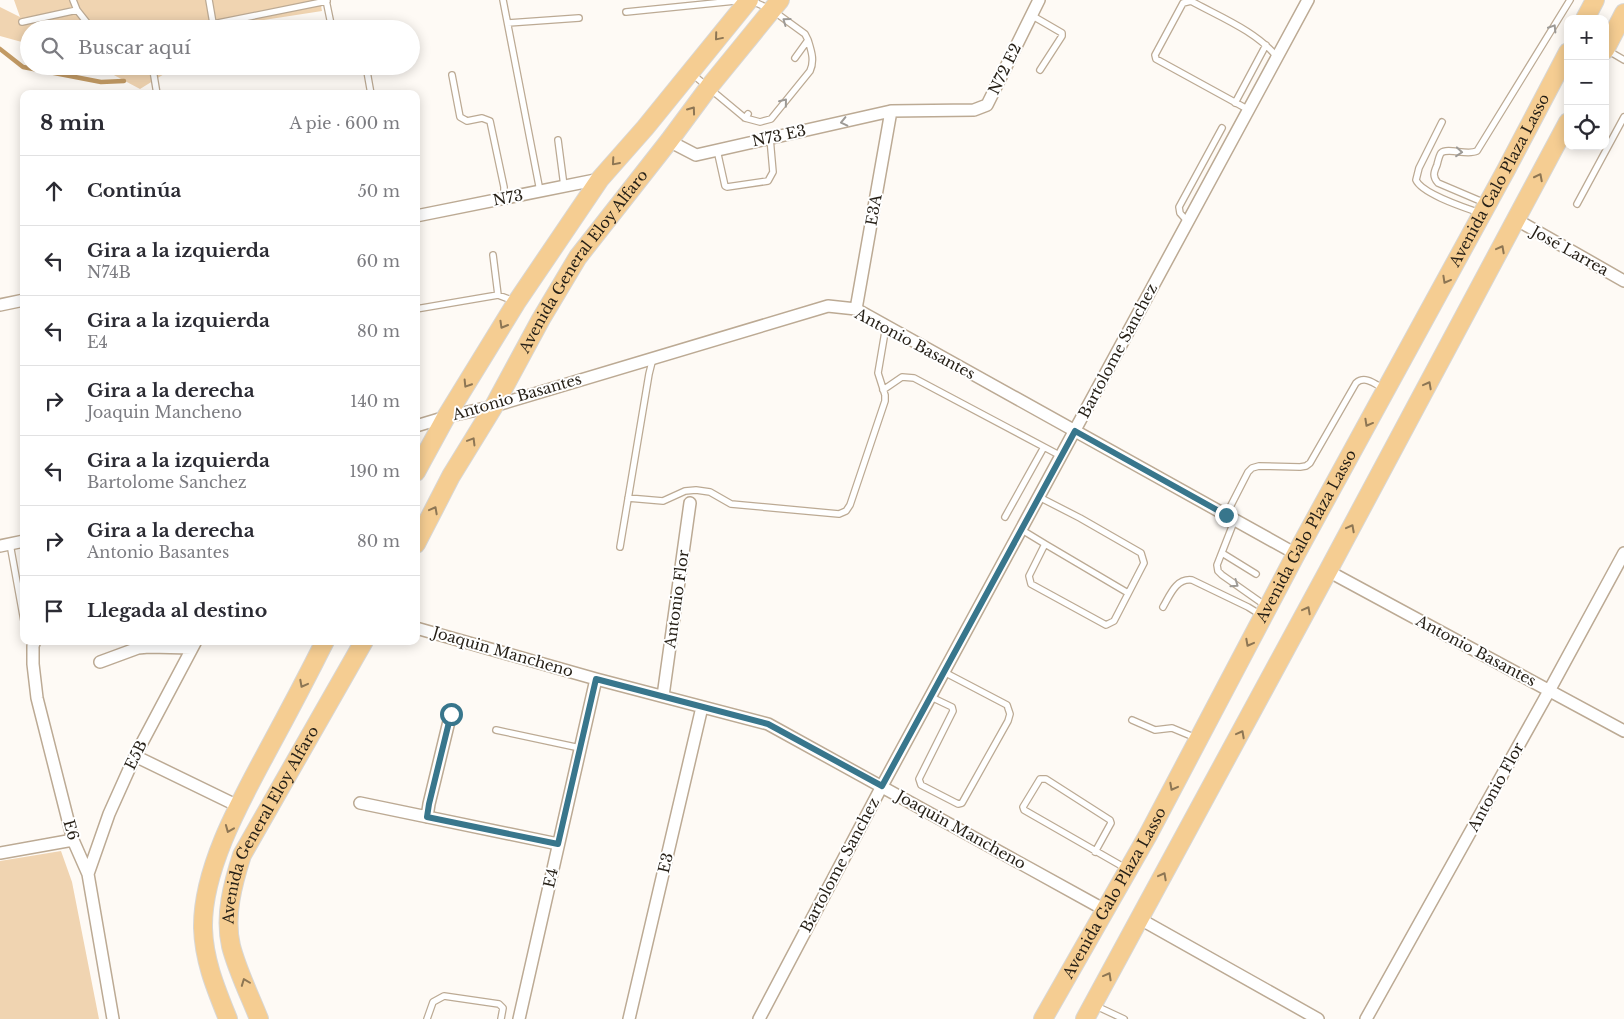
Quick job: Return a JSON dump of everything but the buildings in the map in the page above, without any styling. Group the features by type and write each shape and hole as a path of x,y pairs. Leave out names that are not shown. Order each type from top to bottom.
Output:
{"main road":[{"name":"Avenida General Eloy Alfaro","path":"420,465 446,417 488,352 516,302 600,179 645,128 750,0"},
{"path":"1587,15 1595,0"},
{"name":"Avenida General Eloy Alfaro","path":"420,536 451,476 494,406 541,319 578,257 709,87 776,5"},
{"path":"1609,41 1624,13"},
{"name":"Avenida Galo Plaza Lasso","path":"1043,1019 1128,870 1296,554 1564,60"},
{"path":"1089,1011 1328,571 1564,130"},
{"name":"Avenida General Eloy Alfaro","path":"228,1019 211,976 204,943 204,904 210,874 238,806 324,645"},
{"name":"Avenida General Eloy Alfaro","path":"259,1019 231,946 230,911 233,884 242,855 362,645"}],"street":[{"name":"N72 E2","path":"891,111 974,110 987,105 1038,0"},
{"name":"Bartolome Sanchez","path":"759,1019 882,786 1308,0"},
{"name":"N73 E3","path":"669,141 696,154 891,111"},
{"name":"E3A","path":"856,310 891,111"},
{"name":"N73","path":"420,215 600,179"},
{"name":"José Larrea","path":"1517,220 1624,281"},
{"path":"0,306 20,301"},
{"name":"Antonio Basantes","path":"420,425 494,406 828,306 856,310 1296,554"},
{"name":"Antonio Flor","path":"663,696 690,503"},
{"path":"5,545 20,542"},
{"name":"Antonio Flor","path":"1366,1019 1624,553"},
{"name":"Antonio Basantes","path":"1328,571 1624,731"},
{"name":"Joaquin Mancheno","path":"420,629 596,679 768,724 1105,910"},
{"name":"E6","path":"33,645 33,664 37,698 73,840 88,874 113,1019"},
{"path":"100,662 138,648 172,645"},
{"name":"E5B","path":"88,874 109,814 135,756 193,645"},
{"name":"E4","path":"519,1019 596,679"},
{"name":"E3","path":"629,1019 702,707"},
{"path":"427,817 451,714"},
{"path":"135,756 238,806"},
{"path":"360,803 558,844"},
{"path":"0,853 73,840"},
{"path":"1140,919 1314,1018"}],"lane":[{"path":"72,0 85,20"},
{"path":"209,0 212,20"},
{"path":"503,0 540,191"},
{"path":"626,12 745,0"},
{"path":"690,72 746,116 760,122 771,118 810,71 813,57 805,34 776,5 750,0"},
{"path":"1485,208 1438,183 1434,178 1434,173 1441,154 1446,151 1470,153 1477,151 1570,0"},
{"path":"240,20 327,1 330,20"},
{"path":"1249,110 1156,60 1154,55 1183,3 1191,1 1251,34 1266,45 1277,57"},
{"path":"31,20 77,10"},
{"path":"1032,14 1060,31 1062,36 1040,70"},
{"path":"508,22 579,18"},
{"path":"795,58 808,40"},
{"path":"1235,102 1266,45"},
{"path":"1609,51 1624,60"},
{"path":"153,75 156,90"},
{"path":"368,75 370,90"},
{"path":"452,75 460,117 467,121 482,118 490,122 504,187 504,198"},
{"path":"1577,204 1624,117"},
{"path":"1442,122 1419,168 1416,180 1420,187 1449,202 1485,208"},
{"path":"1188,222 1180,213 1179,207 1222,128"},
{"path":"717,150 725,186 768,181 774,172 770,138"},
{"path":"558,140 564,186"},
{"path":"493,256 498,295"},
{"path":"420,309 498,295 516,302"},
{"path":"628,498 663,501 685,491 696,490 710,492 730,504 839,514 846,511 850,505 885,401 878,373 886,326"},
{"path":"620,547 649,374 654,358"},
{"path":"883,390 902,377 914,378 1062,456"},
{"path":"1265,612 1218,571 1230,517 1248,472 1252,468 1259,466 1306,466 1310,463 1356,384 1365,379 1386,390"},
{"path":"1005,517 1044,447"},
{"path":"1039,497 1080,518 1141,553 1144,557 1144,563 1114,621 1106,624 1031,584 1029,576 1044,544"},
{"path":"1022,530 1128,593"},
{"path":"5,545 20,605"},
{"path":"1222,553 1256,574"},
{"path":"1163,607 1181,581 1192,580 1248,607 1265,612"},
{"path":"931,696 952,708 953,711 920,782 921,785 958,804 962,803 1003,731 1010,714 1007,704 944,672"},
{"path":"1132,720 1155,730 1172,728 1198,739"},
{"path":"496,730 580,748"},
{"path":"1095,852 1111,823 1110,820 1046,779 1040,779 1023,807 1024,810 1095,852 1128,870"},
{"path":"427,1019 433,1002 444,996 499,1004 503,1008 500,1019"},
{"path":"1089,1011 1124,1019"}],"shaded area":[{"path":"14,0 320,0 322,11 264,20 20,20 20,42 0,36 0,7 20,17"},
{"path":"114,75 163,75 140,89"},
{"path":"61,851 72,882 99,1019 0,1019 0,861"}],"waterway":[{"path":"0,49 20,65"},
{"path":"65,75 101,82 124,81"}],"route":[{"path":"451,714 427,817 558,844 596,679 768,724 783,730 882,786 1075,431 1226,515"}]}
